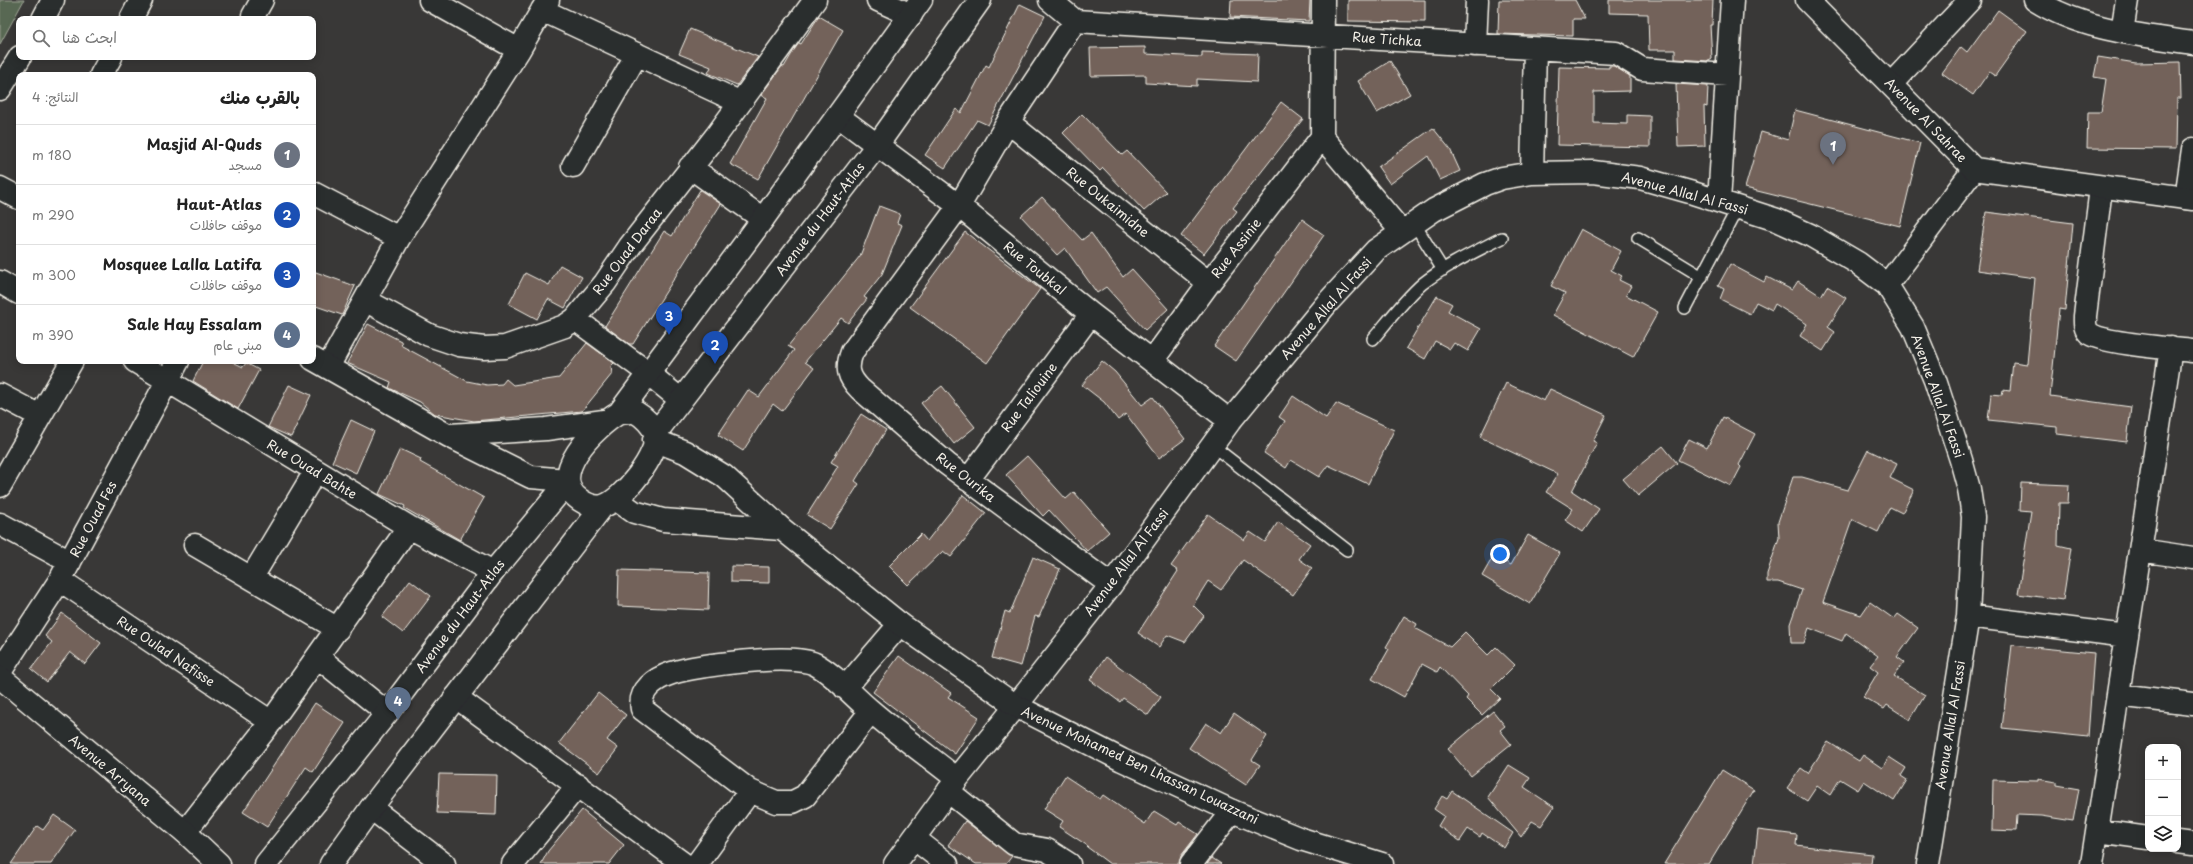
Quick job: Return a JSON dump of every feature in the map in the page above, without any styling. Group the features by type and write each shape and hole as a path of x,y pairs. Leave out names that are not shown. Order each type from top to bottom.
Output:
{"street":[{"path":"45,16 53,0"},
{"path":"133,16 141,0"},
{"path":"430,0 519,50"},
{"name":"Rue Ouad Daraa","path":"365,300 429,335 459,345 484,348 505,347 537,338 565,326 575,319 605,283 630,246 690,167 716,136 815,0"},
{"path":"782,529 663,520 609,503 587,505 573,495 567,481 576,454 593,432 611,417 648,373 763,219 916,8 878,0"},
{"name":"Avenue du Haut-Atlas","path":"655,437 681,400 878,144 980,0"},
{"path":"959,206 1008,122 1075,21 1050,0"},
{"path":"1323,0 1322,137 1408,227"},
{"path":"1475,45 1477,0"},
{"path":"1728,204 1727,75 1732,0"},
{"name":"Avenue Al Sahrae","path":"1808,0 1974,168 2101,188 2189,198"},
{"path":"1891,84 1970,0"},
{"path":"2035,0 2069,17 2122,32 2193,43"},
{"path":"2122,32 2126,0"},
{"path":"567,481 531,477 449,436 321,363 365,300 399,238 519,50 545,5 637,54 740,102"},
{"name":"Rue Tichka","path":"1075,21 1616,53 1642,69 1727,75"},
{"path":"1532,173 1535,49"},
{"path":"573,166 637,54"},
{"path":"0,89 18,60"},
{"name":"Rue Toubkal","path":"838,116 878,144 959,206 1091,314 1230,421"},
{"name":"Rue Oukaimidne","path":"1008,122 1208,283"},
{"name":"Rue Assinie","path":"1152,361 1208,283 1322,137"},
{"path":"2189,198 2193,149"},
{"path":"690,167 763,219"},
{"path":"1887,285 1974,168"},
{"name":"Avenue Allal Al Fassi","path":"895,864 915,839 952,785 1016,706 1110,585 1230,421 1334,296 1376,250 1434,210 1485,184 1516,174 1532,173 1614,174 1640,178 1777,220 1810,235 1858,263 1887,285 1913,327 1935,380 1969,489 1973,517 1973,542 1968,616 1928,864"},
{"path":"0,188 16,196"},
{"path":"2101,188 2085,327 2090,334 2106,340 2193,351"},
{"path":"316,195 399,238"},
{"name":"Rue Ourika","path":"959,206 852,352 847,370 852,381 947,464 1110,585"},
{"path":"0,282 16,291"},
{"name":"Rue Taliouine","path":"968,480 1091,314"},
{"path":"575,319 648,373 681,400"},
{"path":"2092,864 2171,348"},
{"path":"0,486 70,364"},
{"name":"Rue Ouad Bahte","path":"140,364 315,472 408,527 493,572"},
{"name":"Rue Ouad Fes","path":"0,672 65,571 176,364"},
{"path":"0,395 40,416"},
{"path":"331,864 371,808 456,697 609,503 639,474 651,451 655,437 648,422 636,413 546,429 449,436"},
{"name":"Avenue Mohamed Ben Lhassan Louazzani","path":"655,437 685,452 724,476 782,529 900,624 1016,706 1122,760 1232,810 1301,839 1382,864"},
{"path":"252,577 315,472"},
{"name":"Avenue du Haut-Atlas","path":"266,864 387,713 493,572 567,481"},
{"name":"Rue Oulad Nafisse","path":"0,524 272,722"},
{"path":"185,832 272,722 408,527"},
{"path":"195,545 252,577 338,629"},
{"path":"2140,550 2193,558"},
{"path":"1968,616 2127,636"},
{"path":"845,688 900,624"},
{"path":"318,658 387,713"},
{"path":"871,711 817,783 799,800 776,802 750,791 642,709 642,696 649,685 664,676 689,668 791,659 805,660 816,664 871,711 1014,844 1048,850 1069,864"},
{"name":"Avenue Arryana","path":"0,677 185,832 219,864"},
{"path":"2118,695 2193,704"},
{"path":"456,697 684,864"},
{"path":"513,864 578,785"},
{"path":"697,864 750,791"},
{"path":"371,808 444,864"},
{"path":"1191,864 1232,810"},
{"path":"2098,831 2145,838"},
{"path":"915,839 947,864"},
{"path":"2181,842 2193,844"}],"lane":[{"path":"1685,308 1702,277 1728,204"},
{"path":"1408,227 1443,270"},
{"path":"1373,339 1399,308 1422,284 1443,270 1502,238"},
{"path":"1638,238 1702,277"},
{"path":"1213,446 1347,550"}],"green space":[{"path":"0,0 24,0 0,44"}],"building":[{"path":"1231,0 1310,0 1309,21 1230,17"},
{"path":"1348,0 1425,0 1425,22 1348,21"},
{"path":"1499,0 1575,0 1585,19 1573,19 1573,36 1498,34"},
{"path":"1609,0 1713,0 1712,25 1710,25 1712,59 1709,61 1675,59 1675,50 1649,50 1648,14 1609,13"},
{"path":"1020,4 1045,16 988,125 977,120 945,168 925,155 956,109 961,113 986,65 989,67"},
{"path":"1998,10 2027,31 1995,76 1989,72 1973,95 1942,73 1961,47 1967,52"},
{"path":"819,16 843,30 758,179 730,164 767,98 761,95 782,66 784,67 799,43 801,44"},
{"path":"690,29 758,57 737,85 708,73 711,67 679,54"},
{"path":"1145,47 1145,54 1202,57 1202,52 1258,54 1257,82 1197,79 1197,86 1146,83 1146,75 1091,76 1090,48"},
{"path":"2098,57 2136,63 2180,62 2181,98 2177,98 2176,149 2087,148 2088,112 2101,112 2106,79 2094,77"},
{"path":"1390,61 1410,94 1377,113 1358,81"},
{"path":"1609,66 1614,66 1630,76 1630,91 1594,92 1594,123 1627,124 1627,115 1650,116 1650,147 1557,145 1559,67 1609,68"},
{"path":"1676,84 1708,86 1707,107 1704,106 1705,146 1678,147"},
{"path":"1281,102 1303,119 1233,208 1237,211 1204,254 1181,236"},
{"path":"1795,110 1920,143 1900,226 1745,188 1761,132 1788,140"},
{"path":"1082,114 1122,155 1127,151 1166,192 1144,211 1103,168 1100,171 1063,133"},
{"path":"1433,128 1450,149 1460,171 1440,180 1428,156 1390,184 1378,167"},
{"path":"700,190 721,204 633,344 629,344 605,326 664,231 672,236"},
{"path":"1042,197 1082,240 1091,233 1123,277 1132,269 1168,309 1145,330 1106,287 1097,293 1065,248 1057,255 1021,216"},
{"path":"879,206 900,214 897,223 902,225 882,274 864,297 867,299 848,323 841,318 805,362 814,368 782,411 773,404 743,451 718,435 748,390 759,397 794,350 788,346 860,256"},
{"path":"1986,212 2073,223 2065,310 2059,309 2050,396 2131,407 2127,442 2057,434 2057,427 1988,420 1991,394 2002,395 2003,390 2010,391 2013,362 2027,364 2035,278 1977,270"},
{"path":"1302,219 1324,235 1236,361 1214,346"},
{"path":"1581,229 1621,251 1611,270 1622,276 1619,280 1631,286 1626,295 1658,312 1633,357 1553,315 1565,293 1551,286"},
{"path":"965,232 1040,289 987,363 910,307"},
{"path":"1730,264 1764,282 1767,277 1792,290 1798,281 1821,296 1827,286 1846,298 1828,327 1835,332 1823,351 1800,336 1807,324 1775,304 1772,310 1756,302 1750,314 1720,299 1724,289 1718,286"},
{"path":"560,265 582,277 565,308 548,299 537,319 509,304 525,273 549,285"},
{"path":"316,272 355,286 342,315 316,306"},
{"path":"1437,296 1452,304 1448,311 1481,329 1468,351 1454,343 1450,349 1435,341 1425,359 1406,348"},
{"path":"368,324 401,341 402,346 467,381 487,385 502,384 506,379 513,385 559,378 587,343 614,363 611,366 612,374 582,411 474,421 435,414 420,402 389,388 391,382 347,363"},
{"path":"1102,361 1115,372 1142,405 1153,397 1185,439 1159,458 1126,414 1118,420 1104,402 1082,385"},
{"path":"202,364 237,364 243,367 245,364 248,364 259,370 238,409 193,381"},
{"path":"1506,383 1544,401 1550,389 1606,415 1593,441 1597,443 1572,491 1599,509 1583,532 1565,520 1573,509 1546,492 1558,474 1480,437"},
{"path":"289,385 311,395 291,437 268,427"},
{"path":"942,386 975,427 954,444 921,403"},
{"path":"1293,396 1326,418 1336,403 1394,430 1368,484 1328,465 1319,477 1291,460 1286,468 1264,453 1285,421 1279,417"},
{"path":"861,414 886,430 855,481 859,484 830,529 807,515 838,466 831,462"},
{"path":"1723,417 1755,434 1739,465 1741,467 1731,486 1678,460 1689,439 1707,448"},
{"path":"351,420 374,431 356,473 332,462"},
{"path":"1663,446 1677,463 1638,496 1623,479"},
{"path":"400,449 421,459 420,462 484,498 460,540 404,508 405,506 379,494"},
{"path":"1868,450 1897,464 1890,478 1914,490 1902,513 1890,507 1878,532 1852,519 1823,602 1861,615 1870,602 1894,619 1898,614 1918,628 1897,657 1904,662 1894,676 1925,695 1910,720 1887,705 1884,709 1863,697 1878,672 1870,666 1878,656 1846,633 1842,641 1809,628 1804,643 1791,643 1790,624 1802,590 1778,582 1767,582 1767,574 1779,538 1778,522 1793,477 1802,477 1848,490"},
{"path":"1027,456 1066,499 1074,492 1109,532 1087,551 1049,510 1043,516 1006,475"},
{"path":"2021,483 2069,485 2068,503 2059,503 2058,545 2071,548 2063,600 2018,594 2031,511 2020,510"},
{"path":"963,495 986,513 951,557 943,551 908,585 889,566 921,534 927,541"},
{"path":"1208,514 1244,540 1250,532 1265,542 1278,522 1310,544 1299,559 1312,568 1293,595 1243,560 1221,590 1208,581 1193,605 1204,616 1185,642 1167,635 1159,647 1138,633 1178,571 1171,566"},
{"path":"1528,535 1560,553 1530,604 1482,576 1494,555 1511,565"},
{"path":"1033,557 1060,569 1039,617 1035,616 1021,666 992,658 1005,611 1010,613"},
{"path":"731,566 769,567 769,583 731,582"},
{"path":"619,570 709,573 708,610 618,606"},
{"path":"410,580 431,596 403,633 382,617"},
{"path":"62,613 101,643 85,664 70,652 47,682 31,669 52,642 45,636"},
{"path":"1404,616 1417,624 1415,628 1450,647 1465,632 1488,655 1496,647 1515,665 1491,689 1500,698 1482,715 1466,699 1468,696 1440,667 1437,672 1422,664 1404,697 1372,679 1389,649 1386,647"},
{"path":"2012,645 2094,653 2088,737 2002,728"},
{"path":"899,656 951,693 948,697 979,717 955,754 873,692"},
{"path":"1106,657 1161,697 1148,715 1123,698 1120,702 1090,680"},
{"path":"598,693 626,715 607,740 618,748 599,773 559,743"},
{"path":"315,703 345,723 313,772 306,767 267,827 243,812"},
{"path":"1493,711 1505,726 1500,730 1511,744 1471,776 1448,749"},
{"path":"1234,713 1267,736 1252,760 1260,765 1246,785 1189,748 1206,723 1221,733"},
{"path":"1828,742 1859,761 1863,755 1882,768 1889,757 1906,768 1901,776 1907,780 1894,801 1864,781 1858,790 1840,779 1830,795 1817,786 1807,801 1787,788 1801,768 1808,773"},
{"path":"1509,765 1530,778 1524,787 1554,807 1541,826 1532,821 1521,837 1488,797"},
{"path":"1722,770 1754,790 1709,864 1664,864"},
{"path":"439,774 497,775 496,815 437,813"},
{"path":"1065,776 1100,799 1103,795 1145,824 1154,811 1177,825 1179,822 1198,834 1181,856 1179,864 1110,864 1087,847 1088,846 1059,827 1063,821 1044,809"},
{"path":"2038,779 2056,782 2056,785 2079,789 2073,821 2041,816 2017,815 2016,831 1992,830 1993,780 2038,781"},
{"path":"1452,791 1513,833 1504,848 1482,833 1480,837 1468,829 1460,841 1438,826 1444,816 1434,809 1442,796 1447,799"},
{"path":"582,810 624,845 609,864 541,864 548,851"},
{"path":"54,815 75,830 51,864 11,864 37,826 43,830"},
{"path":"965,821 1012,856 1006,864 976,864 948,845"},
{"path":"1758,830 1797,835 1796,845 1872,854 1871,864 1754,864"},
{"path":"1212,858 1221,864 1207,864"}],"place":[{"name":"Masjid Al-Quds","path":"1833,165"},
{"name":"Mosquee Lalla Latifa","path":"669,335"},
{"name":"Haut-Atlas","path":"715,364"},
{"name":"Sale Hay Essalam","path":"398,720"}]}
